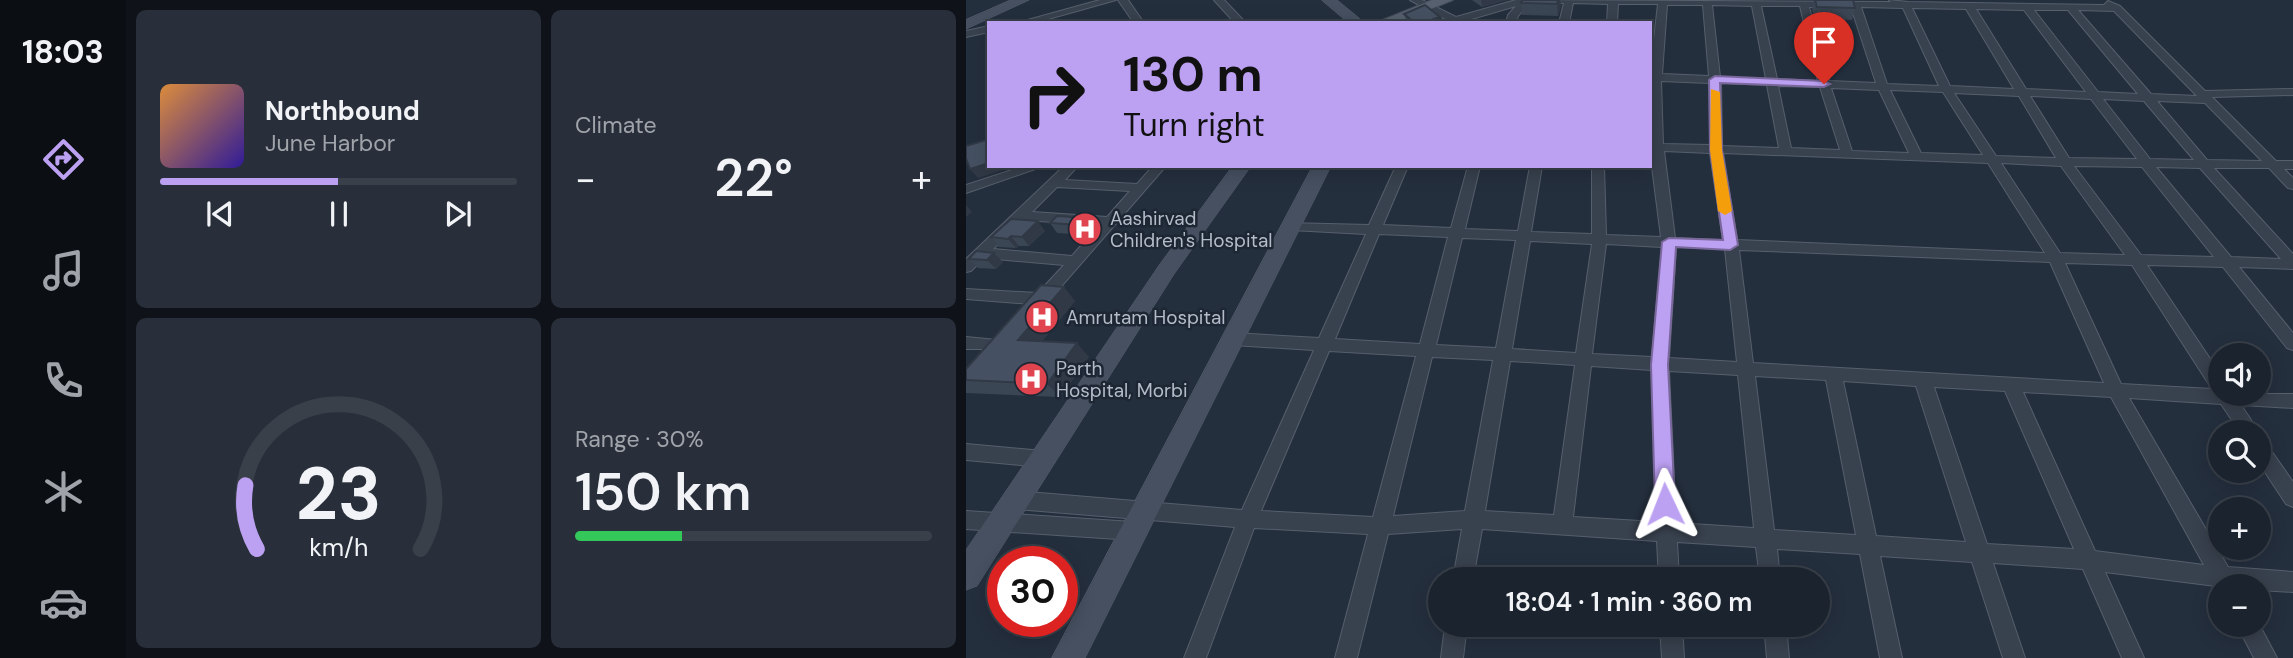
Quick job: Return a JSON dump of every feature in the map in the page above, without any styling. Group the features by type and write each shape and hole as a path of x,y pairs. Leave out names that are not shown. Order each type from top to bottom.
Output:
{"main road":[{"path":"1386,21 1420,3 1446,0"}],"street":[{"path":"966,25 1023,0"},
{"path":"1030,21 1111,0"},
{"path":"1123,0 1138,21"},
{"path":"1219,0 1239,21"},
{"path":"1329,0 1355,21"},
{"path":"1455,21 1512,1 1527,0"},
{"path":"1512,21 1513,15 1527,0"},
{"path":"1534,0 2117,8"},
{"path":"2009,0 2027,7 2146,163 2229,261 2293,344"},
{"path":"2100,0 2117,8 2293,185"},
{"path":"1564,21 1569,1"},
{"path":"1612,21 1614,1"},
{"path":"1704,1 1715,80 1716,150 1746,370 1769,567"},
{"path":"1663,2 1653,77 1654,148 1669,242 1660,365 1668,567"},
{"path":"1800,2 1847,154"},
{"path":"1420,3 1450,21"},
{"path":"1756,3 1786,152"},
{"path":"1900,3 1946,89 2055,257 2116,391 2220,574"},
{"path":"1855,4 1883,87 1917,157"},
{"path":"1969,6 2065,162 2136,259 2208,369"},
{"path":"2070,7 2203,163 2293,263"},
{"path":"966,34 987,29"},
{"path":"1653,77 2147,97 2293,92"},
{"path":"1654,148 2065,162 2293,165"},
{"path":"966,190 1032,168"},
{"path":"966,267 1070,168"},
{"path":"1025,317 1158,168"},
{"path":"966,576 1167,269 1241,168"},
{"path":"1068,658 1321,168"},
{"path":"1195,658 1248,519 1323,345 1377,230 1401,168"},
{"path":"1346,658 1473,168"},
{"path":"1465,567 1536,168"},
{"path":"1562,525 1599,240 1598,168"},
{"path":"1056,183 1141,188"},
{"path":"1021,215 1111,222"},
{"path":"1291,226 1730,245 2293,263"},
{"path":"982,253 1076,261"},
{"path":"966,294 1041,299"},
{"path":"1233,339 2116,391 2208,393"},
{"path":"966,343 1005,340 983,364"},
{"path":"1833,375 1891,658"},
{"path":"1923,380 2014,658"},
{"path":"2011,385 2133,658"},
{"path":"2271,398 2293,401"},
{"path":"966,452 1043,459"},
{"path":"2271,465 2293,498"},
{"path":"1015,500 1139,521"},
{"path":"966,520 1001,523 1248,519 1380,526 1472,519 2089,560 2208,579"},
{"path":"2271,582 2293,582"},
{"path":"1452,658 1455,637"},
{"path":"1672,637 1673,658"},
{"path":"1776,637 1778,658"},
{"path":"2255,637 2266,658"}],"building":[{"path":"1523,0 1558,0 1557,4 1521,3"},
{"path":"1815,0 1853,0 1855,8 1817,7"},
{"path":"1425,5 1440,17 1428,21 1413,21 1404,14"},
{"path":"987,140 987,164 970,169 966,146"},
{"path":"1057,216 1087,218 1080,225 1050,223"},
{"path":"1011,219 1038,221 1022,237 991,237"},
{"path":"976,251 994,253 987,260 969,259"},
{"path":"1041,285 1064,287 1018,340 1077,343 1047,384 966,380 966,369"}],"slow traffic":[{"path":"1715,92 1716,150 1725,211"}],"place":[{"name":"Aashirvad Children's Hospital","path":"1085,229"},
{"name":"Amrutam Hospital","path":"1042,317"},
{"name":"Parth Hospital, Morbi","path":"1031,379"}],"route":[{"path":"1665,504 1660,365 1669,242 1730,245 1716,150 1715,80 1824,84"}]}
